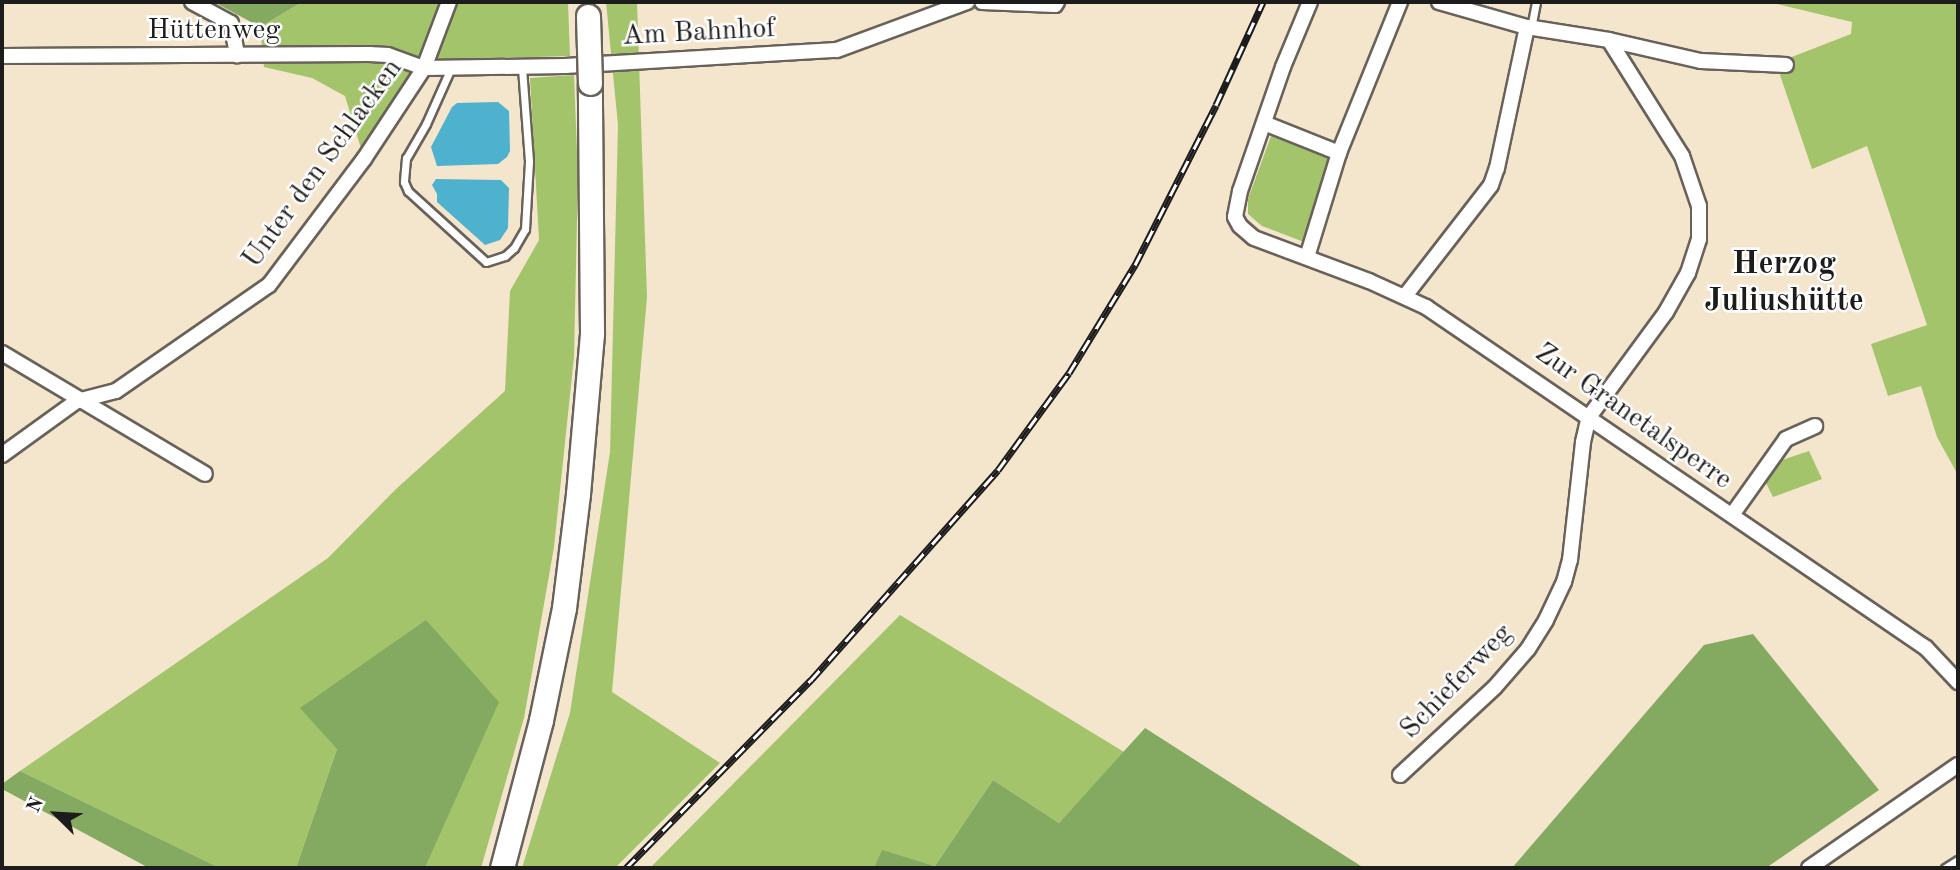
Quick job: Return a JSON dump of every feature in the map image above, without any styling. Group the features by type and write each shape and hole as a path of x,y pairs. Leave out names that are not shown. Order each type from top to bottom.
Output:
{"highway":[{"path":"502,868 541,720 559,633 578,494 592,333 587,9"}],"street":[{"path":"192,2 232,23 237,55"},
{"name":"Unter den Schlacken","path":"77,401 116,391 269,285 364,159 425,68 449,2"},
{"name":"Am Bahnhof","path":"425,68 522,66 837,50 967,2"},
{"path":"982,2 1055,5 1057,2"},
{"path":"1310,2 1264,123 1339,153"},
{"path":"1307,257 1339,153 1400,2"},
{"path":"1439,2 1529,28 1609,40 1701,61 1786,65"},
{"path":"1405,296 1491,185 1529,28"},
{"path":"1589,417 1665,312 1688,273 1699,239 1699,206 1682,156 1609,40"},
{"name":"Hüttenweg","path":"2,56 388,55 425,68"},
{"name":"Zur Granetalsperre","path":"1264,123 1240,191 1235,217 1240,226 1254,238 1405,296 1438,314 1926,648 1958,682"},
{"path":"2,353 77,401 205,474"},
{"path":"2,455 77,401"},
{"name":"Schieferweg","path":"1400,775 1495,687 1528,649 1546,620 1564,582 1570,561 1583,442 1589,417"},
{"path":"1732,515 1786,439 1815,426"},
{"path":"1809,868 1958,765"}],"lane":[{"path":"1529,28 1536,2"},
{"path":"451,68 426,124 406,158 404,182 408,191 486,262 505,256 514,248 525,229 529,161 522,66"},
{"path":"1945,868 1958,860"}],"green space":[{"path":"214,2 302,2 260,27"},
{"path":"302,2 568,2 570,56 421,60 363,155 345,96 312,78 264,67 260,27"},
{"path":"606,2 637,2 647,297 612,692 720,763 615,868 522,868 570,713 610,452 618,125"},
{"path":"1769,2 1947,2 1958,5 1958,475 1937,437 1921,386 1888,396 1871,344 1927,325 1867,146 1812,169 1780,75 1784,60 1851,34 1852,22"},
{"path":"574,75 578,177 574,357 554,547 524,718 481,868 425,868 498,702 337,749 296,868 220,868 20,771 328,558 396,489 505,391 510,291 539,240 530,78"},
{"path":"1271,136 1330,158 1304,242 1262,226 1248,214 1248,199"},
{"path":"1809,451 1822,479 1773,497 1765,481 1779,461"},
{"path":"900,615 1124,752 1059,823 993,780 935,866 883,851 874,868 650,868"},
{"path":"426,620 499,702 425,868 296,868 337,749 300,708"},
{"path":"1753,634 1879,790 1766,868 1512,868 1704,645"},
{"path":"1145,728 1364,868 874,868 882,850 935,866 993,780 1059,823"},
{"path":"20,771 220,868 149,868 2,789 2,784"}],"water":[{"path":"498,102 509,111 510,151 507,157 498,164 437,166 431,147 452,107 457,103"},
{"path":"436,179 501,180 509,188 508,228 500,240 485,245 437,202 437,194 432,185"}],"railway":[{"path":"626,868 811,680 998,470 1069,373 1135,265 1216,105 1263,2"}],"district":[{"name":"Herzog Juliushütte","path":"1784,284"}]}
